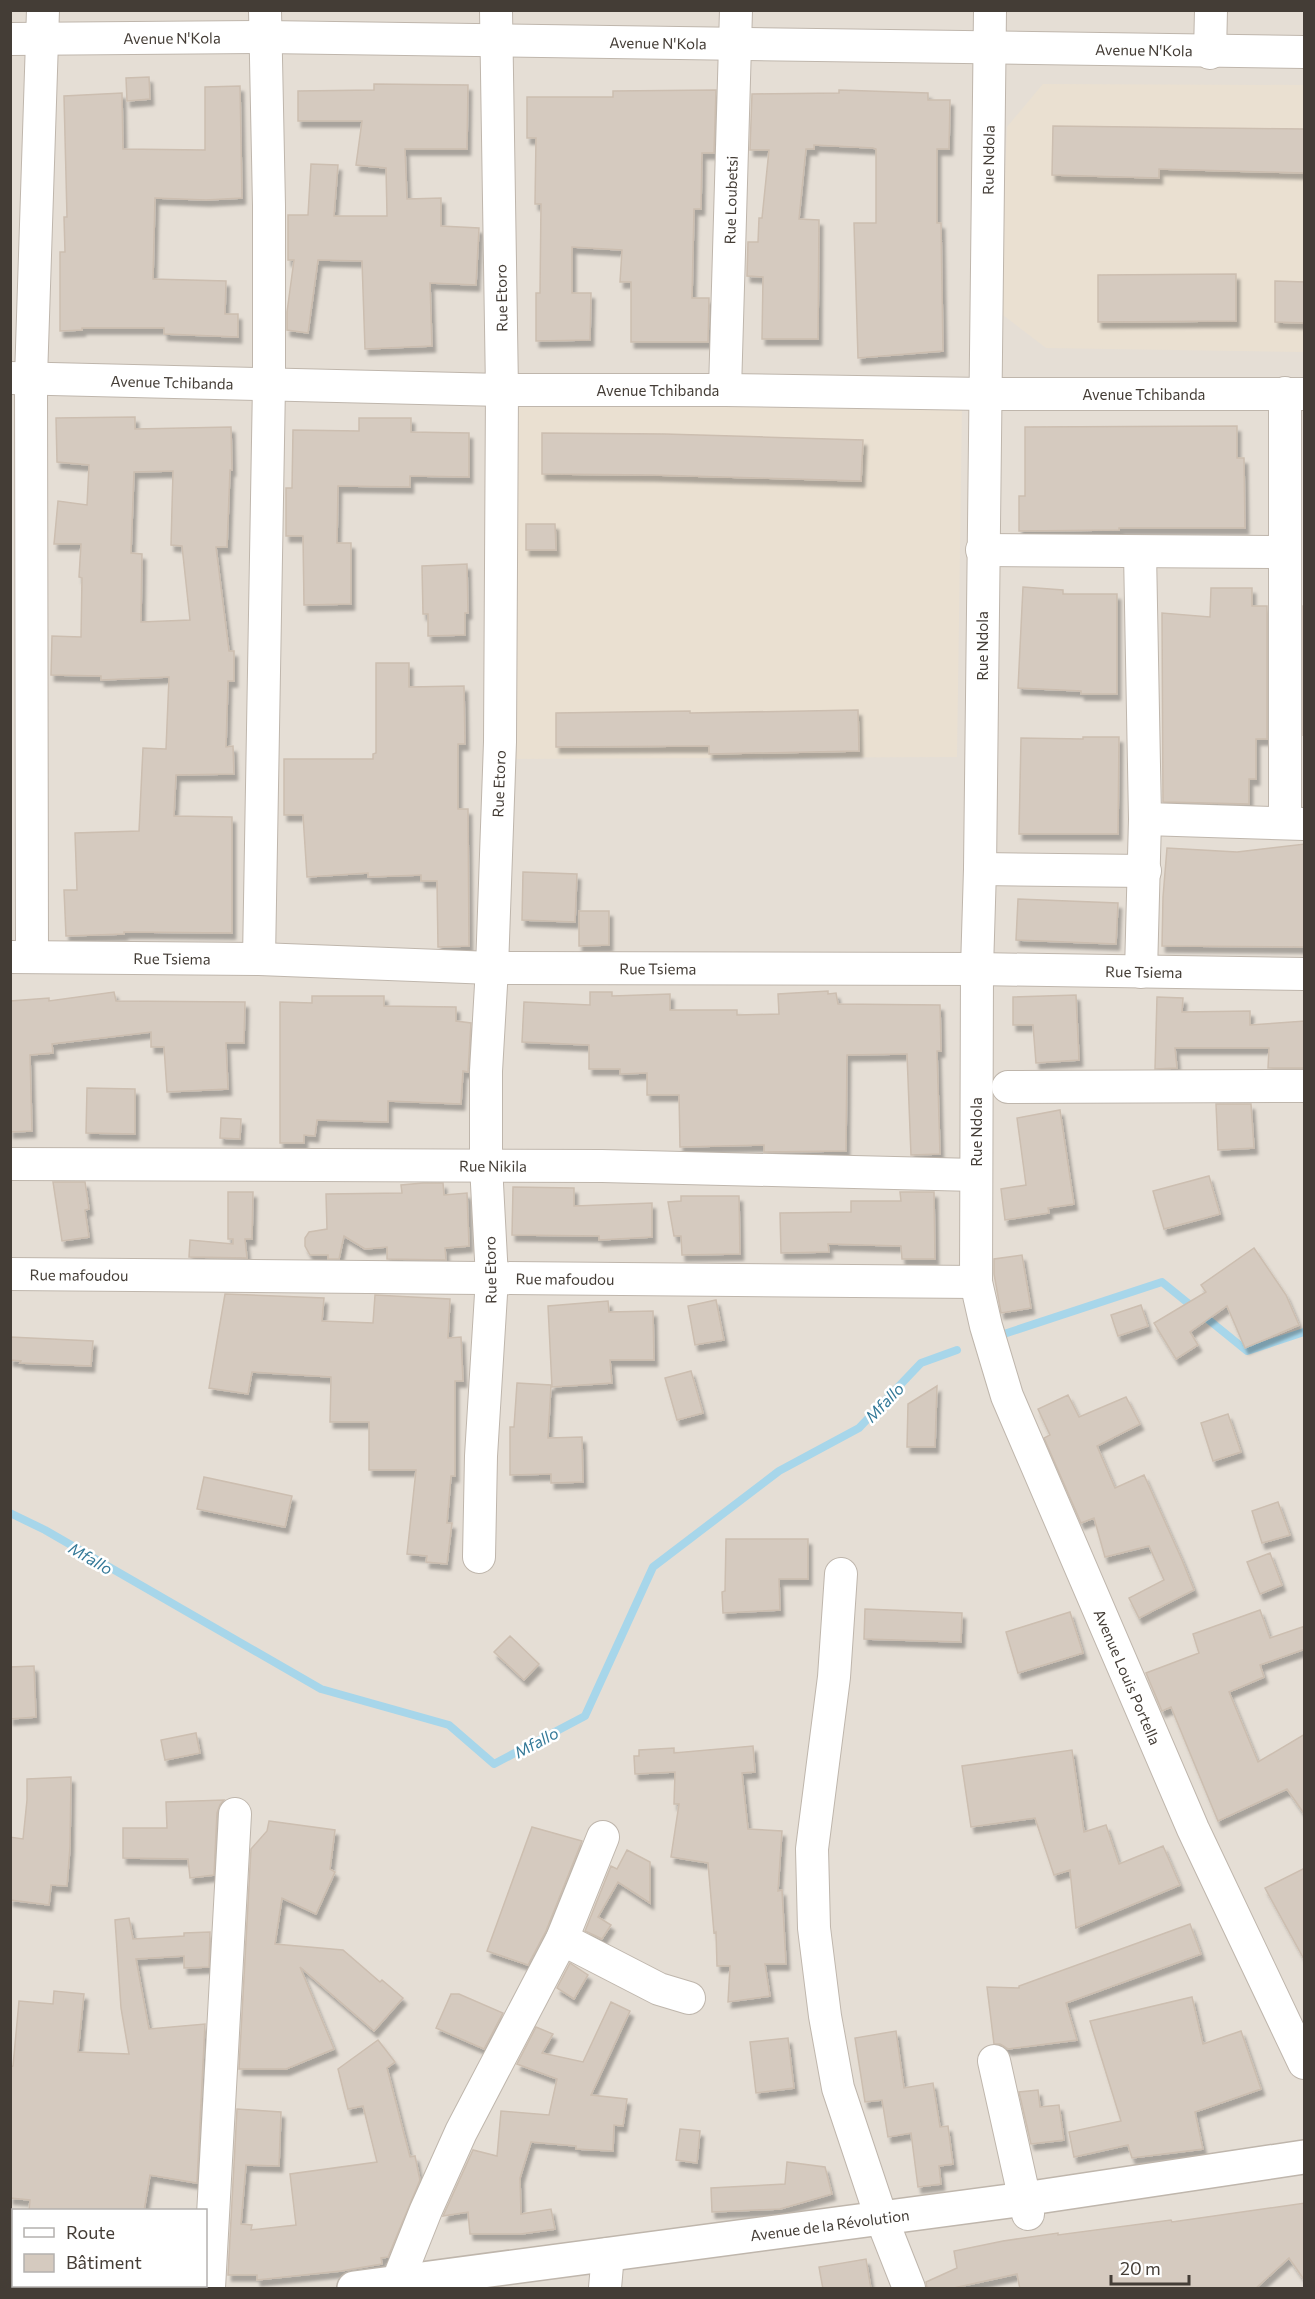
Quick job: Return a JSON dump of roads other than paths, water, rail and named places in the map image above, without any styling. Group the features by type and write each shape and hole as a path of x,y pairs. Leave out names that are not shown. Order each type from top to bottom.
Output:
{"street":[{"name":"Rue Etoro","path":"479,1557 480,1456 492,1278 486,1165 486,1071 500,742 502,390 500,149 496,10"},
{"name":"Rue Loubetsi","path":"725,390 736,10"},
{"name":"Rue Ndola","path":"976,1282 977,969 990,10"},
{"path":"1210,52 1211,10"},
{"name":"Avenue N'Kola","path":"10,39 43,25 265,24 496,42 736,43 990,49 1305,52"},
{"path":"259,959 269,384 269,206 265,24"},
{"path":"21,957 21,378 43,25"},
{"name":"Avenue Tchibanda","path":"21,378 502,390 725,390 984,394 1295,393"},
{"path":"1145,819 1295,824 1284,552 1295,393"},
{"path":"982,550 1284,552"},
{"path":"1140,552 1145,819 1141,972"},
{"path":"980,869 1145,872"},
{"name":"Rue Tsiema","path":"21,957 259,959 492,968 977,969 1305,974"},
{"path":"1008,1087 1305,1086"},
{"name":"Rue Nikila","path":"10,1164 602,1166 976,1175"},
{"name":"Rue mafoudou","path":"10,1274 976,1282"},
{"name":"Avenue Louis Portella","path":"976,1282 1006,1396 1193,1829 1305,2063"},
{"path":"841,1574 834,1677 812,1849 814,1928 825,2016 838,2088 909,2289"},
{"path":"209,2289 235,1814"},
{"path":"396,2286 426,2210 461,2132 562,1939 603,1837"},
{"path":"562,1939 659,1989 689,1998"},
{"path":"994,2061 1026,2206"},
{"name":"Avenue de la Révolution","path":"1026,2206 1305,2157"},
{"name":"Avenue de la Révolution","path":"465,2289 607,2277 885,2225 1026,2206 1305,2174"},
{"name":"Avenue de la Révolution","path":"354,2289 607,2277"}],"waterway":[{"name":"Mfallo","path":"1001,1335 1162,1282 1247,1351 1304,1332"},
{"name":"Mfallo","path":"10,1513 45,1530 321,1689 449,1725 494,1764 585,1716 653,1567 779,1471 859,1428 921,1363 957,1350"}]}
